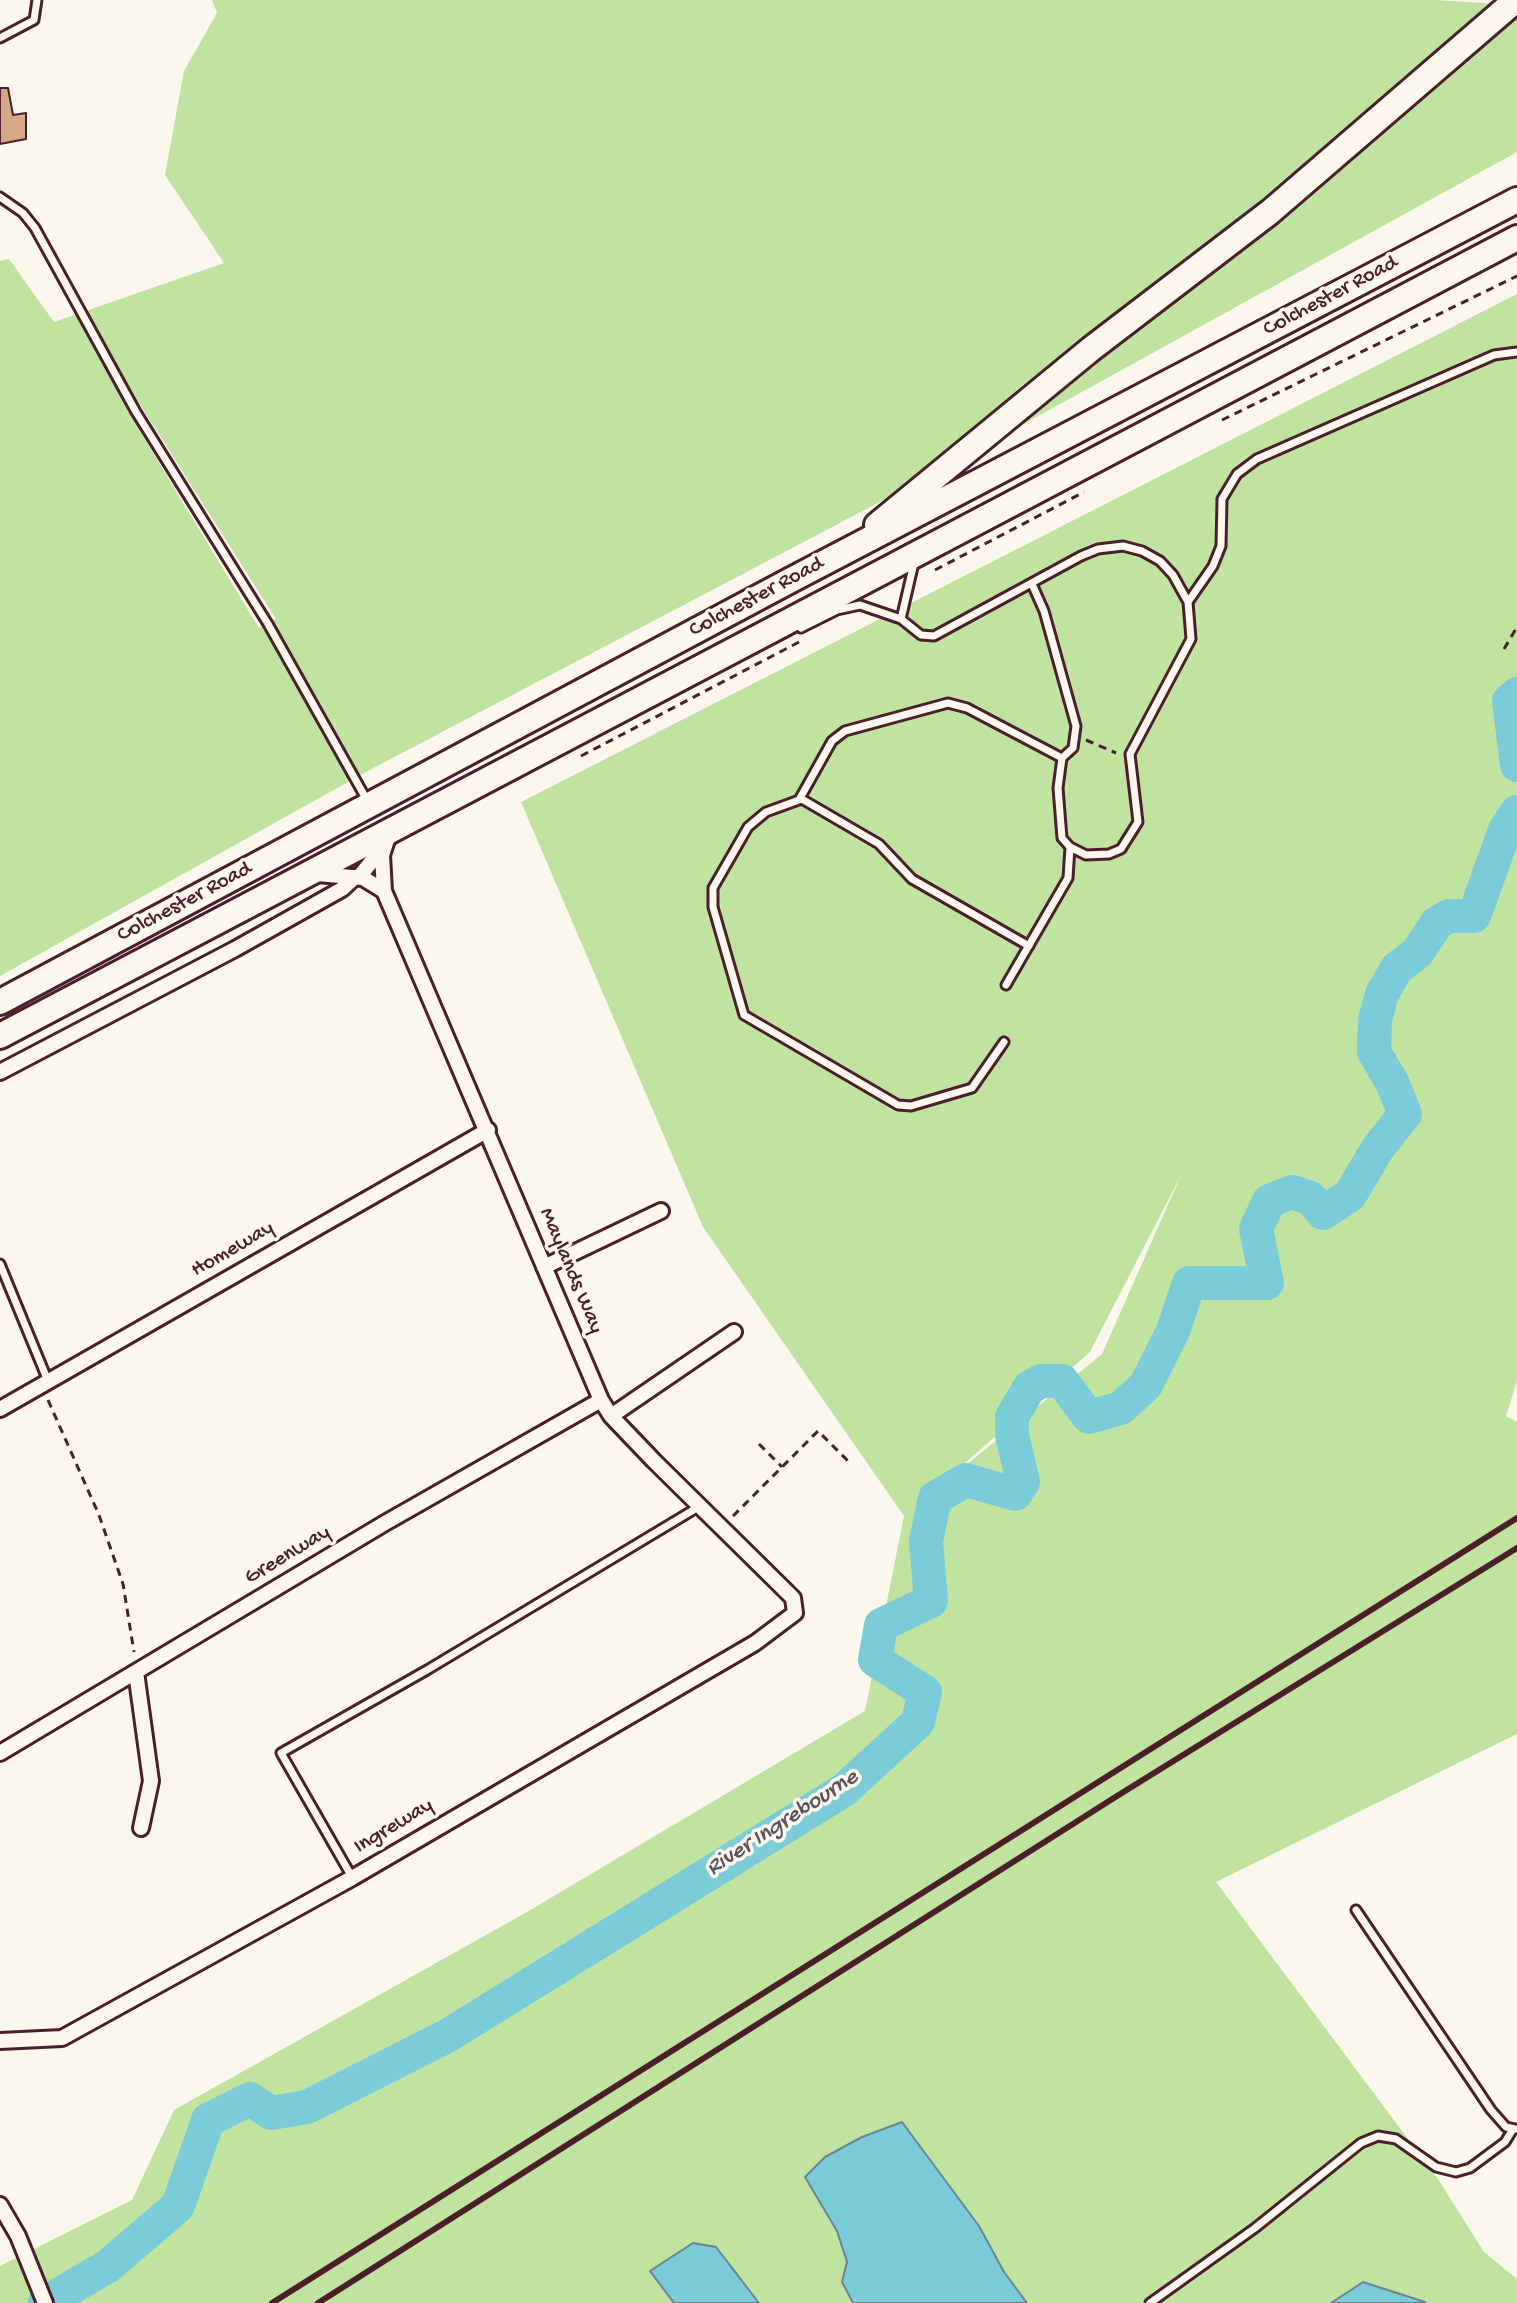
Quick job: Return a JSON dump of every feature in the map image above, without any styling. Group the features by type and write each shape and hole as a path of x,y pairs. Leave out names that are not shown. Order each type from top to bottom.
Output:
{"highway":[{"path":"848,551 1079,358 1270,212 1516,0"},
{"name":"Colchester Road","path":"0,1002 369,804 1517,200"},
{"name":"Colchester Road","path":"0,1036 304,874 388,837 918,551 1517,238"}],"street":[{"name":"Colchester Road","path":"0,1072 235,949 342,889 357,877 388,837"},
{"name":"Maylands Way","path":"388,837 384,891 601,1400 611,1416 793,1598 795,1613"},
{"path":"304,874 357,877 370,880 384,891"},
{"name":"Homeway","path":"0,1409 488,1130"},
{"path":"544,1267 661,1211"},
{"path":"611,1416 734,1332"},
{"name":"Greenway","path":"0,1753 385,1523 601,1400"},
{"name":"Ingreway","path":"0,2041 62,2038 352,1878 755,1643 795,1613"},
{"path":"136,1672 151,1781 141,1828"},
{"path":"0,2205 18,2236 45,2303"}],"lane":[{"path":"0,38 34,20 37,0"},
{"path":"0,197 23,213 35,228 136,412 268,624 369,804"},
{"path":"1188,602 1213,566 1221,546 1222,499 1237,474 1257,459 1494,355 1517,352"},
{"path":"790,633 849,606 860,605 901,619 921,635 944,633 1032,584 1098,549 1123,546 1142,551 1160,561 1173,575 1188,602 1191,639 1130,754 1138,822 1121,849 1109,854 1086,855 1070,847 1062,838 1058,813 1062,758 1073,748 1076,735 1044,611 1032,584"},
{"path":"901,619 906,586 918,551"},
{"path":"713,661 777,638"},
{"path":"1004,1042 972,1088 904,1107 744,1015 713,907 713,888 756,817 800,798 838,735 939,704 967,708 1062,758"},
{"path":"800,798 879,844 912,879 1029,946"},
{"path":"1006,985 1068,878 1070,847"},
{"path":"0,1264 44,1384"},
{"path":"352,1878 281,1753 427,1670 700,1506"},
{"path":"1150,2303 1255,2228 1361,2143 1378,2136 1396,2139 1436,2167 1456,2172 1470,2168 1505,2142 1515,2129 1491,2110 1356,1910"}],"path":[{"path":"1216,422 1517,276"},
{"path":"926,575 1085,491"},
{"path":"1504,649 1517,627"},
{"path":"1076,735 1114,752 1130,754"},
{"path":"44,1384 123,1584 136,1672"},
{"path":"722,1527 818,1431 850,1463"},
{"path":"759,1444 782,1467"}],"green space":[{"path":"212,0 1435,0 1517,5 1517,152 935,473 366,772 0,976 0,261 9,259 54,322 224,263 165,175 184,71 217,13","holes":["139,403 276,619 259,628 127,410"]},
{"path":"1517,294 1517,1381 1506,1416 1517,1422 1517,1734 1216,1882 1438,2179 1484,2252 1517,2279 1517,2303 0,2303 0,2266 132,2200 174,2110 527,1912 865,1711 904,1516 703,1227 521,802","holes":["1182,1173 1102,1354 927,1497 1090,1352"]}],"water":[{"path":"902,2122 979,2226 1004,2272 1027,2303 853,2303 842,2282 847,2262 837,2231 805,2177 825,2157 862,2137"},
{"path":"693,2243 716,2247 759,2303 674,2303 650,2271"},
{"path":"1363,2282 1425,2302 1425,2303 1331,2303"}],"building":[{"path":"0,88 8,88 13,115 26,113 26,139 0,144"}],"waterway":[{"name":"River Ingrebourne","path":"1517,694 1509,701 1517,765"},
{"name":"River Ingrebourne","path":"45,2303 108,2266 178,2206 208,2120 250,2099 271,2113 307,2107 447,2036 844,1790 918,1722 925,1692 875,1660 881,1625 931,1601 926,1541 935,1498 966,1480 1015,1494 1023,1482 1012,1435 1012,1417 1029,1388 1041,1381 1062,1381 1089,1417 1121,1408 1146,1385 1173,1331 1189,1283 1267,1283 1256,1229 1269,1201 1292,1192 1310,1198 1323,1213 1350,1195 1378,1148 1405,1114 1392,1082 1374,1052 1375,1020 1382,994 1397,968 1417,953 1437,923 1449,916 1474,916 1505,830 1517,812"}],"railway":[{"path":"272,2303 1517,1518"},
{"path":"318,2303 1117,1796 1517,1548"}]}
